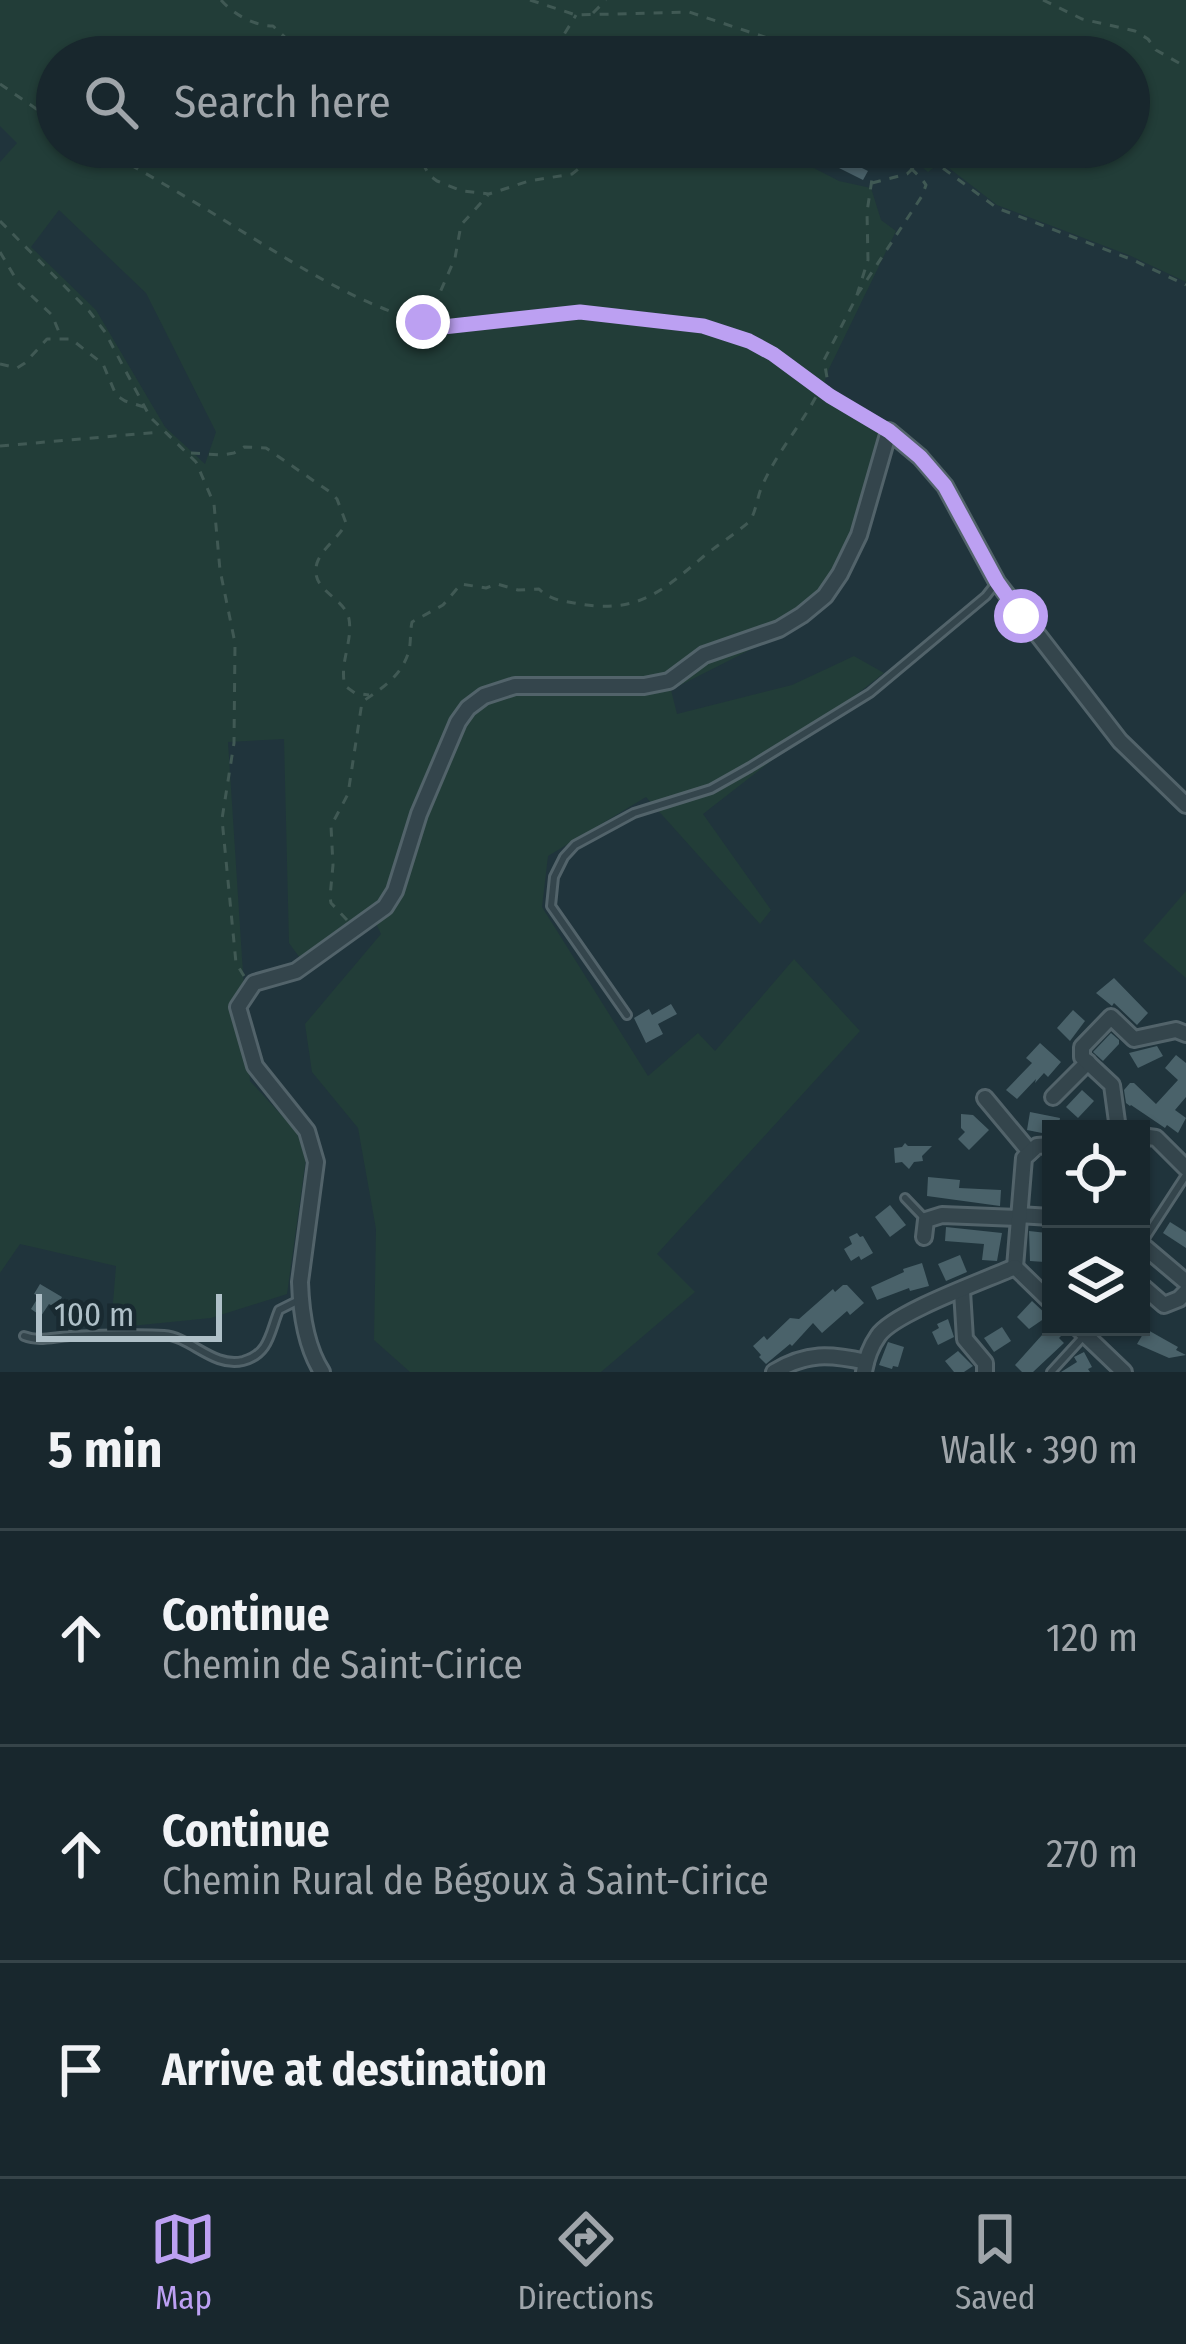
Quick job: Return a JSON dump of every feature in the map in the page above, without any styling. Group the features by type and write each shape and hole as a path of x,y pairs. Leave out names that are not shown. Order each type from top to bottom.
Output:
{"street":[{"path":"322,1372 312,1355 300,1300 316,1162 308,1131 262,1077 238,1006 254,983 296,971 385,907 419,814 468,708 493,692 515,686 644,686 670,681 704,655 779,629 825,596 859,535 889,431 945,486 997,582 1120,742 1186,805"},
{"path":"1117,1120 1112,1085 1082,1057 1082,1047 1111,1017 1134,1039 1176,1030 1186,1034"},
{"path":"1053,1097 1088,1062"},
{"path":"986,1098 1030,1153"},
{"path":"1150,1137 1186,1172"},
{"path":"1042,1146 1024,1158 1015,1267 1042,1293"},
{"path":"925,1238 926,1220 942,1215 1042,1216"},
{"path":"1150,1255 1186,1282"},
{"path":"775,1372 809,1357 833,1354 865,1367 886,1327 1015,1267"},
{"path":"962,1291 965,1339 986,1363 985,1372"},
{"path":"1150,1293 1163,1305 1186,1292"},
{"path":"1089,1336 1124,1372"}],"lane":[{"path":"627,1016 551,906 554,877 575,845 634,813 711,789 870,693 997,582"},
{"path":"1150,1235 1186,1172"},
{"path":"905,1198 926,1220"},
{"path":"24,1336 36,1340 171,1335 225,1361 239,1362 267,1345 279,1310 300,1300"},
{"path":"1051,1372 1078,1336"}],"path":[{"path":"221,0 231,12 273,26 284,36"},
{"path":"530,0 576,15 689,12 762,36"},
{"path":"592,15 606,0"},
{"path":"1042,0 1082,19 1143,36"},
{"path":"563,36 576,15"},
{"path":"1150,42 1186,67"},
{"path":"0,84 36,109"},
{"path":"136,168 302,269 423,322 438,326 580,312 703,326 773,354 889,431"},
{"path":"425,168 437,181 489,194 572,175 580,168"},
{"path":"944,168 997,208 1133,260 1186,286"},
{"path":"830,396 824,360 926,185 911,169 907,174 871,181 866,212 868,260 856,298"},
{"path":"438,326 438,297 455,258 461,225 489,194"},
{"path":"0,221 89,310 162,432 196,462 214,504 220,570 235,644 234,743 222,819 236,962 254,983"},
{"path":"0,252 19,284 52,315 61,339"},
{"path":"0,364 17,368 47,339 71,339 103,364 116,395 146,408"},
{"path":"359,926 345,918 330,897 332,826 348,794 362,702 386,686 403,665 412,622 443,605 461,584 539,589 546,596 585,605 634,603 664,590 750,521 764,482 820,389"},
{"path":"0,446 162,432"},
{"path":"187,454 222,455 244,447 266,448 337,500 346,523 318,559 317,578 346,610 350,622 341,672 345,686 371,696"}],"green space":[{"path":"0,0 1186,0 1186,282 997,205 949,168 1150,168 1150,36 36,36 36,168 814,168 839,181 871,188 881,220 896,231 826,375 823,396 886,432 844,561 801,624 671,690 677,714 792,685 854,656 884,673 703,814 771,910 760,924 646,797 548,856 542,907 648,1076 698,1033 715,1051 794,959 860,1031 657,1254 695,1292 601,1372 410,1372 374,1340 376,1229 358,1128 312,1072 305,1024 381,934 369,909 300,958 289,943 284,739 228,742 250,1081 296,1131 306,1158 287,1294 211,1318 111,1328 116,1266 20,1244 0,1273 0,162 17,143 0,126","holes":["59,210 146,293 216,432 205,464 165,427 96,310 31,247"]},
{"path":"1186,891 1186,978 1143,941"}],"building":[{"path":"839,168 868,171 863,180"},
{"path":"1114,978 1148,1013 1137,1025 1096,993"},
{"path":"671,1004 677,1014 658,1024 663,1034 646,1043 634,1018"},
{"path":"1073,1010 1085,1021 1070,1041 1057,1028"},
{"path":"1111,1033 1119,1044 1103,1061 1093,1052"},
{"path":"1040,1043 1061,1062 1017,1099 1006,1090 1032,1063 1026,1058"},
{"path":"1157,1046 1163,1056 1138,1068 1129,1053"},
{"path":"1176,1055 1186,1063 1186,1097 1175,1110 1186,1118 1178,1133 1126,1103 1124,1090 1134,1083 1156,1104 1178,1080 1165,1068"},
{"path":"1082,1090 1094,1101 1078,1118 1066,1107"},
{"path":"1030,1112 1060,1118 1042,1120 1042,1133 1027,1130"},
{"path":"961,1114 973,1115 989,1130 969,1150 958,1139 965,1132"},
{"path":"905,1143 932,1146 923,1161 909,1169 902,1162 895,1163 894,1148"},
{"path":"928,1177 960,1180 959,1188 1001,1190 1000,1206 927,1196"},
{"path":"890,1205 906,1225 890,1237 875,1217"},
{"path":"1170,1222 1186,1232 1186,1248 1163,1233"},
{"path":"946,1227 1002,1233 997,1261 982,1260 984,1244 945,1241"},
{"path":"1029,1231 1042,1232 1042,1262 1030,1261"},
{"path":"857,1233 873,1253 851,1261 844,1249 852,1244 849,1237"},
{"path":"960,1255 967,1272 946,1281 938,1264"},
{"path":"922,1263 929,1286 877,1300 871,1287"},
{"path":"40,1284 62,1297 56,1308 49,1304 41,1316 31,1309"},
{"path":"843,1285 864,1303 822,1333 813,1323 766,1364 759,1357 753,1346 764,1336 767,1340 790,1318 799,1319"},
{"path":"1032,1301 1042,1310 1042,1320 1029,1329 1017,1317"},
{"path":"948,1319 954,1337 938,1345 932,1332"},
{"path":"1002,1327 1011,1341 994,1352 984,1338"},
{"path":"1150,1331 1186,1355 1169,1358 1137,1344"},
{"path":"1042,1335 1061,1336 1064,1343 1033,1372 1022,1372 1015,1365"},
{"path":"888,1342 904,1347 898,1367 892,1369 879,1365"},
{"path":"958,1351 973,1366 964,1372 954,1372 945,1361"},
{"path":"1084,1352 1090,1372 1061,1372 1077,1362 1074,1357"}],"route":[{"path":"423,322 443,327 580,312 703,326 749,341 889,431 920,457 945,486 1021,616"}]}
